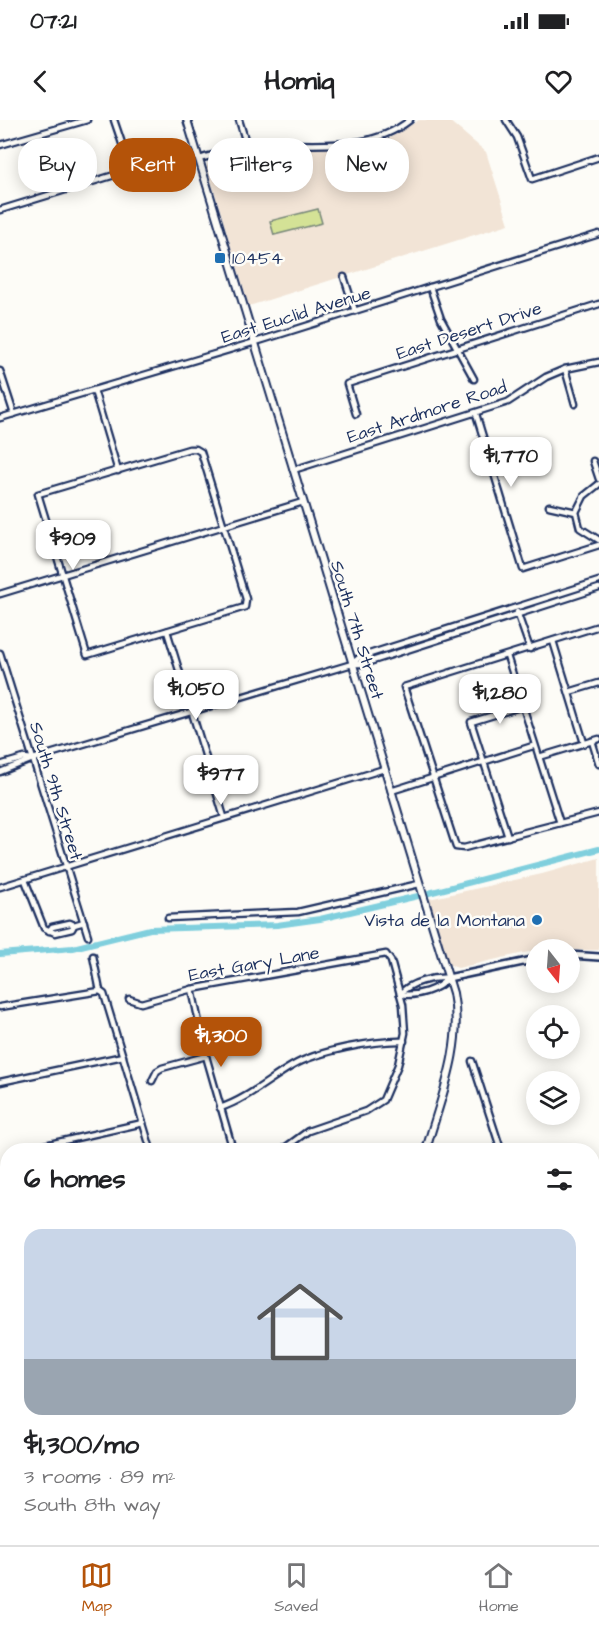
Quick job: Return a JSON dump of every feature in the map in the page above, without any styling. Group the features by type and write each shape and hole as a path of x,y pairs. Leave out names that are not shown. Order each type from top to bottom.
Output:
{"main road":[{"name":"South 7th Street","path":"187,120 448,978 456,1014 455,1043 428,1143"}],"street":[{"path":"54,120 56,128"},
{"path":"0,145 87,120"},
{"path":"0,210 130,170 114,120"},
{"path":"239,120 245,138"},
{"path":"313,144 362,143 392,132 410,120"},
{"path":"506,120 517,137 532,179 599,158"},
{"path":"199,159 208,157"},
{"name":"East Euclid Avenue","path":"0,418 355,311 599,234"},
{"path":"344,277 355,311"},
{"path":"430,287 441,319 474,378"},
{"name":"East Desert Drive","path":"356,414 346,384 599,304"},
{"name":"East Ardmore Road","path":"293,470 476,414 508,402 546,377 565,369 599,362"},
{"path":"565,369 575,404"},
{"path":"0,371 14,414"},
{"path":"94,390 118,471"},
{"path":"476,414 523,568 599,545"},
{"path":"491,461 532,448"},
{"path":"196,449 201,452 246,599 245,607 87,655 38,494 118,471 196,449"},
{"path":"593,461 599,479"},
{"path":"599,484 584,496 576,512 580,528 599,540"},
{"path":"0,594 303,502"},
{"path":"549,506 576,512"},
{"path":"352,664 360,657 599,581"},
{"path":"0,772 33,759 191,711 352,664 363,664 599,588"},
{"path":"516,607 530,649"},
{"path":"599,626 404,687 456,847 508,837 599,813"},
{"path":"167,631 224,817"},
{"path":"553,641 584,743"},
{"name":"South 9th Street","path":"0,653 64,866 88,936"},
{"path":"507,656 533,746 539,757 560,824"},
{"path":"569,692 599,683"},
{"path":"508,837 471,722 523,706"},
{"path":"539,757 599,739"},
{"path":"592,741 599,764"},
{"path":"391,791 533,746"},
{"path":"0,765 24,758 33,759"},
{"path":"0,887 384,769"},
{"path":"26,879 40,923 49,931 62,928 72,929 74,925 84,922"},
{"path":"168,918 298,912 419,884"},
{"name":"East Gary Lane","path":"129,999 141,1003 192,989 386,954 391,961 400,994"},
{"path":"93,956 100,991 104,994 149,1143"},
{"path":"580,956 599,957"},
{"path":"400,994 406,987 439,977 448,978 526,961"},
{"path":"400,994 409,996 442,986 448,978"},
{"path":"417,984 420,992"},
{"path":"192,989 206,1056 231,1143"},
{"path":"0,1007 100,991"},
{"path":"292,1143 308,1131 380,1104 393,1078 404,1041 405,1015 400,994"},
{"path":"220,1108 247,1096 301,1061 371,1042 404,1041"},
{"path":"0,1082 123,1056"},
{"path":"152,1081 157,1071 162,1068 206,1056"},
{"path":"472,1061 499,1143"},
{"path":"54,1143 142,1123"}],"shaded area":[{"path":"419,120 448,120 486,152 509,224 249,306 215,192 313,192 313,148 325,148 325,192 409,192 409,138 389,138"},
{"path":"599,858 599,950 580,950 580,939 526,939 526,953 458,968 448,964 429,899 542,874"}],"green space":[{"path":"318,209 322,223 274,235 270,221"}],"waterway":[{"path":"425,894 599,849"},
{"path":"0,954 73,948 150,929 277,925 320,919 418,896"}],"place":[{"name":"10454","path":"220,258"},
{"name":"Vista de la Montana","path":"537,920"}]}
